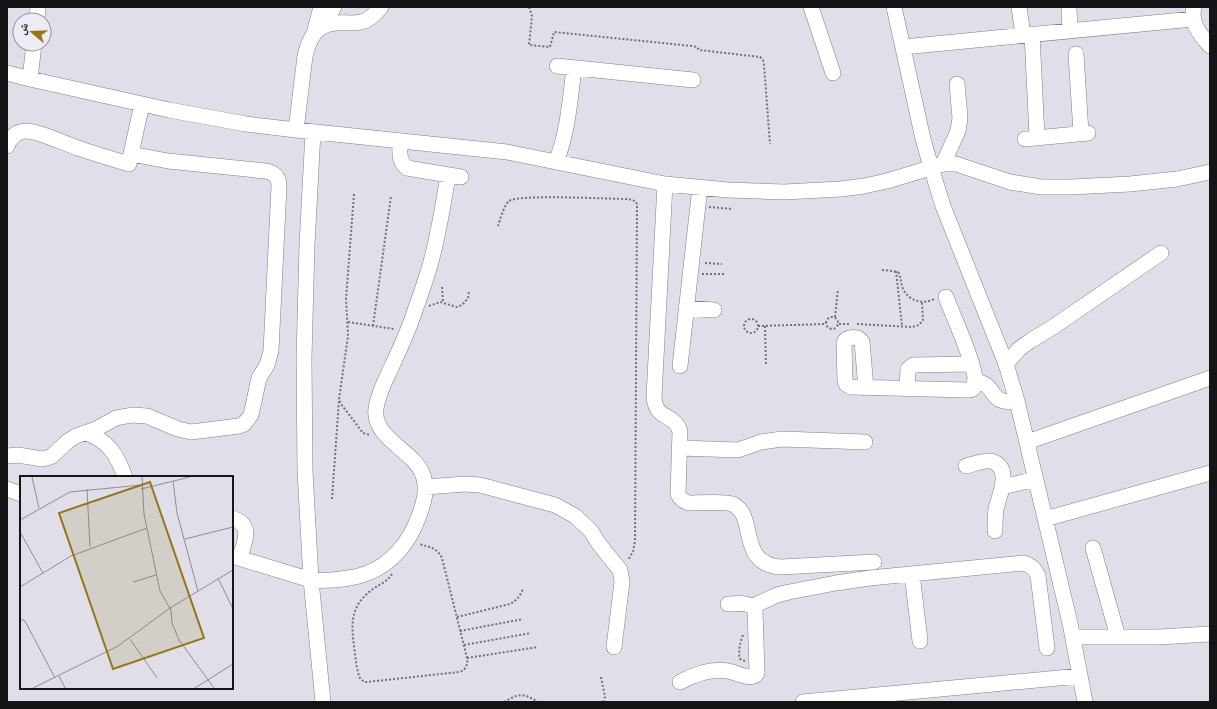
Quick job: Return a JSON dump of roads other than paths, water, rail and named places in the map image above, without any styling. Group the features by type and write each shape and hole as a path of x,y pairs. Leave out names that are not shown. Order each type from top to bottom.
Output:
{"street":[{"path":"318,30 321,7"},
{"path":"296,130 307,44 334,7"},
{"path":"318,30 335,23 362,22 373,16 381,7"},
{"path":"811,7 832,73"},
{"path":"894,7 923,139 937,166 943,206 1006,364 1017,401 1065,602 1085,702"},
{"path":"1019,7 1027,35 1031,138 1085,133 1076,54"},
{"path":"1069,7 1070,31"},
{"path":"903,47 1070,31 1193,13 1195,26 1198,33 1210,46"},
{"path":"30,80 33,52"},
{"path":"557,66 693,80"},
{"path":"556,162 566,130 574,68"},
{"path":"7,73 30,80 207,117 313,132 507,152 665,184 728,190 770,192 841,189 887,181 937,166 956,164 969,167 980,173 1010,182 1040,187 1130,184 1177,179 1210,172"},
{"path":"937,166 958,131 960,118 957,84"},
{"path":"129,164 142,104"},
{"path":"7,146 10,139 17,133 25,131 34,132 80,149 129,164 168,161 265,171 274,174 277,177 279,186 271,351 267,365 259,378 251,415 244,424 233,427 191,432 178,429 147,416 132,415 116,418 101,433 86,433 76,436 68,441 52,456 47,458 42,459 18,455 7,456"},
{"path":"313,132 307,246 304,358 305,471 311,580 323,702"},
{"path":"233,518 240,521 246,530 236,557 311,580 351,578 366,574 379,568 402,548 419,516 426,487 423,475 418,464 410,455 385,435 378,424 376,410 378,396 414,314 431,261 455,176 407,168 403,165 401,160 400,141"},
{"path":"665,184 655,405 658,411 678,424 680,431 678,494 680,498 684,502 689,503 730,503 737,506 742,512 753,550 764,563 772,566 874,562"},
{"path":"680,366 700,187"},
{"path":"1006,364 1019,349 1030,341 1161,253"},
{"path":"866,388 970,390 975,386 971,364 946,297"},
{"path":"686,308 714,310"},
{"path":"907,388 908,369 913,365 971,364"},
{"path":"1027,442 1210,378"},
{"path":"974,382 979,382 987,386 999,400 1017,401"},
{"path":"101,433 119,461 125,476"},
{"path":"680,448 738,450 761,442 782,439 865,442"},
{"path":"966,466 991,461 997,464 1001,469 1003,476 1002,487 995,515 995,531"},
{"path":"1045,519 1210,473"},
{"path":"1002,487 1036,479"},
{"path":"426,487 465,484 480,485 555,505 575,516 584,523 620,570 622,582 614,647"},
{"path":"7,489 20,494"},
{"path":"1093,548 1118,637"},
{"path":"753,606 764,600 789,592 870,578 1024,563 1030,565 1038,576 1047,648"},
{"path":"912,574 920,641"},
{"path":"1042,604 1065,602"},
{"path":"680,682 700,673 714,670 729,671 750,676 755,675 757,672 755,610 753,606 749,604 728,604"},
{"path":"1073,638 1210,634"},
{"path":"803,702 1080,676"}]}
